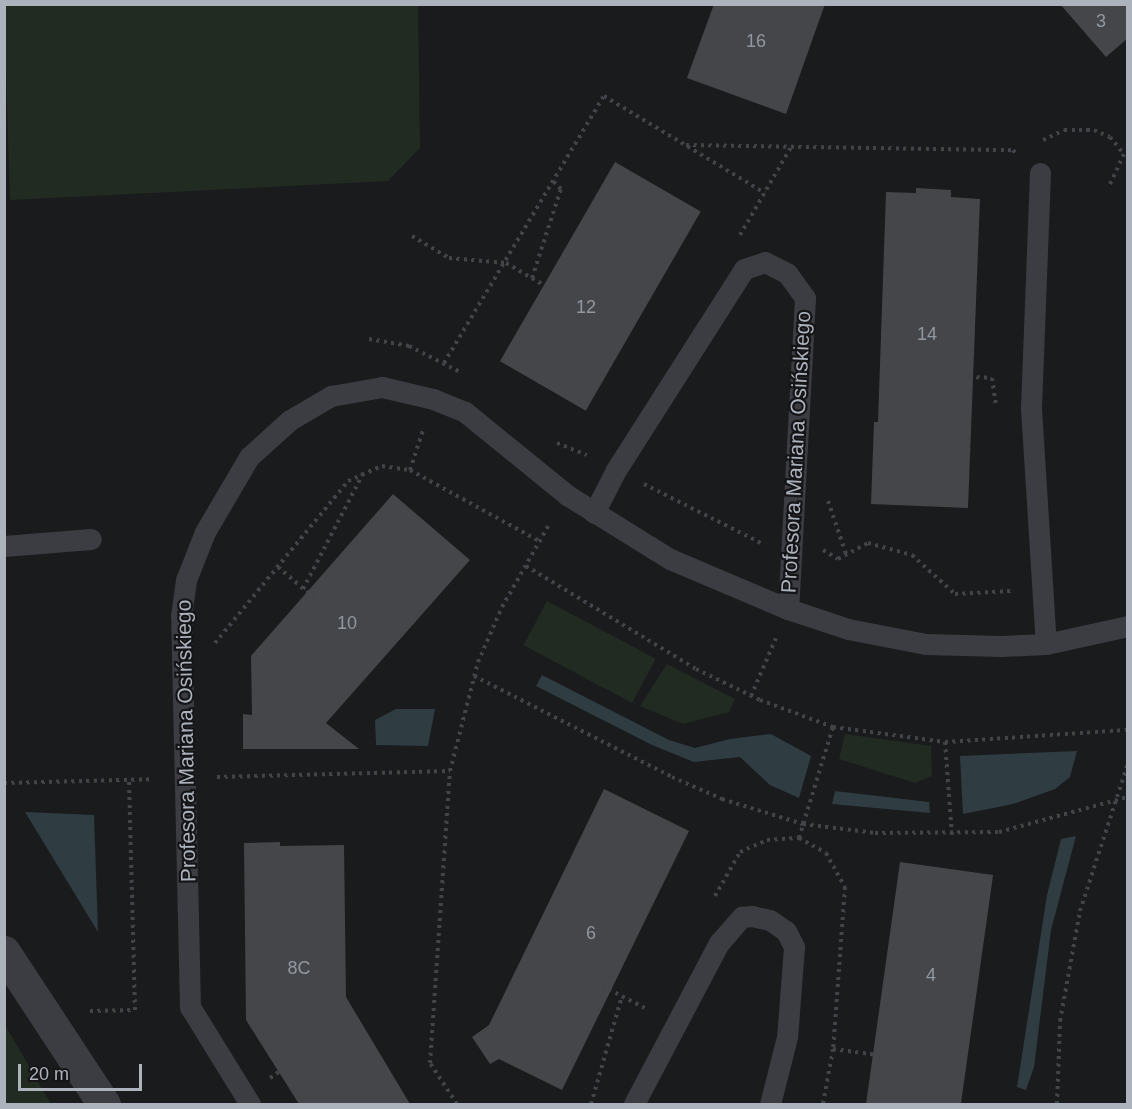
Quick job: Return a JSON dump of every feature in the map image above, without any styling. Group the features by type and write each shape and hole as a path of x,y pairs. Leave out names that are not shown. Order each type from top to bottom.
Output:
{"street":[{"path":"4,952 104,1104"}],"lane":[{"path":"1040,172 1031,408 1046,644"},
{"name":"Profesora Mariana Osińskiego","path":"594,513 616,470 744,269 765,262 787,273 805,298 788,609"},
{"name":"Profesora Mariana Osińskiego","path":"250,1104 190,1007 181,616 186,580 205,532 249,457 290,420 331,396 382,387 433,399 465,412 567,495 670,559 788,609 848,629 926,644 1046,644 1128,626"},
{"path":"4,546 91,539"},
{"path":"634,1104 719,943 742,917 752,916 770,920 786,931 794,947 786,1037 770,1104"}],"path":[{"path":"445,362 604,96 765,193"},
{"path":"686,145 1013,150 1018,156"},
{"path":"532,278 561,189 554,182"},
{"path":"412,236 449,258 506,263 542,284"},
{"path":"369,339 409,346 445,362 470,379"},
{"path":"548,438 767,546"},
{"path":"210,649 348,482 364,472 382,466 410,470 539,541"},
{"path":"303,589 364,472"},
{"path":"457,1104 430,1063 450,771 474,676 502,607 567,495"},
{"path":"827,552 838,559 868,543 912,555 954,594 1042,588"},
{"path":"526,566 696,669 751,696 833,727 945,742 1128,730"},
{"path":"278,567 314,598"},
{"path":"751,696 765,664"},
{"path":"474,676 672,777 722,799 803,824 875,833 952,836 999,832 1053,821 1114,799 1128,797"},
{"path":"799,838 833,727"},
{"path":"945,742 952,836"},
{"path":"1057,1104 1060,1021 1080,911 1114,799 1128,763"},
{"path":"4,783 450,771"},
{"path":"82,1012 135,1010 129,780"},
{"path":"710,905 740,852 767,840 799,838 826,853 845,887 833,1048 823,1104"},
{"path":"602,986 650,1011"},
{"path":"591,1104 622,996"},
{"path":"645,1021 656,1001"},
{"path":"833,1048 892,1057"}],"shaded area":[{"path":"4,5 418,5 420,148 388,181 10,200"},
{"path":"547,601 656,659 632,703 524,645"},
{"path":"667,664 735,699 729,712 683,724 640,706"},
{"path":"542,675 669,740 695,748 730,739 771,734 811,756 799,798 770,785 740,757 694,762 652,745 536,686"},
{"path":"396,709 435,709 428,746 376,745 375,720"},
{"path":"845,734 931,746 932,776 915,783 839,759"},
{"path":"1077,751 1070,777 1055,789 1013,804 963,814 960,756"},
{"path":"835,791 929,802 930,813 832,804"},
{"path":"25,812 94,815 98,932"},
{"path":"1076,836 1051,930 1034,1067 1026,1090 1017,1087 1047,895 1061,839"},
{"path":"5,1025 51,1104 5,1104"}],"building":[{"path":"714,4 825,4 786,114 687,78"},
{"path":"1060,4 1128,4 1128,38 1106,57"},
{"path":"615,162 701,212 586,411 500,361"},
{"path":"916,188 951,190 951,197 980,199 968,508 871,504 874,422 878,422 886,192 916,193"},
{"path":"393,494 470,560 326,723 359,749 243,749 243,714 252,715 251,656"},
{"path":"604,789 689,831 562,1090 499,1059 490,1064 472,1037 489,1025"},
{"path":"280,842 280,846 344,845 346,997 410,1104 299,1104 246,1020 244,843"},
{"path":"900,862 993,875 961,1104 866,1104"}]}
